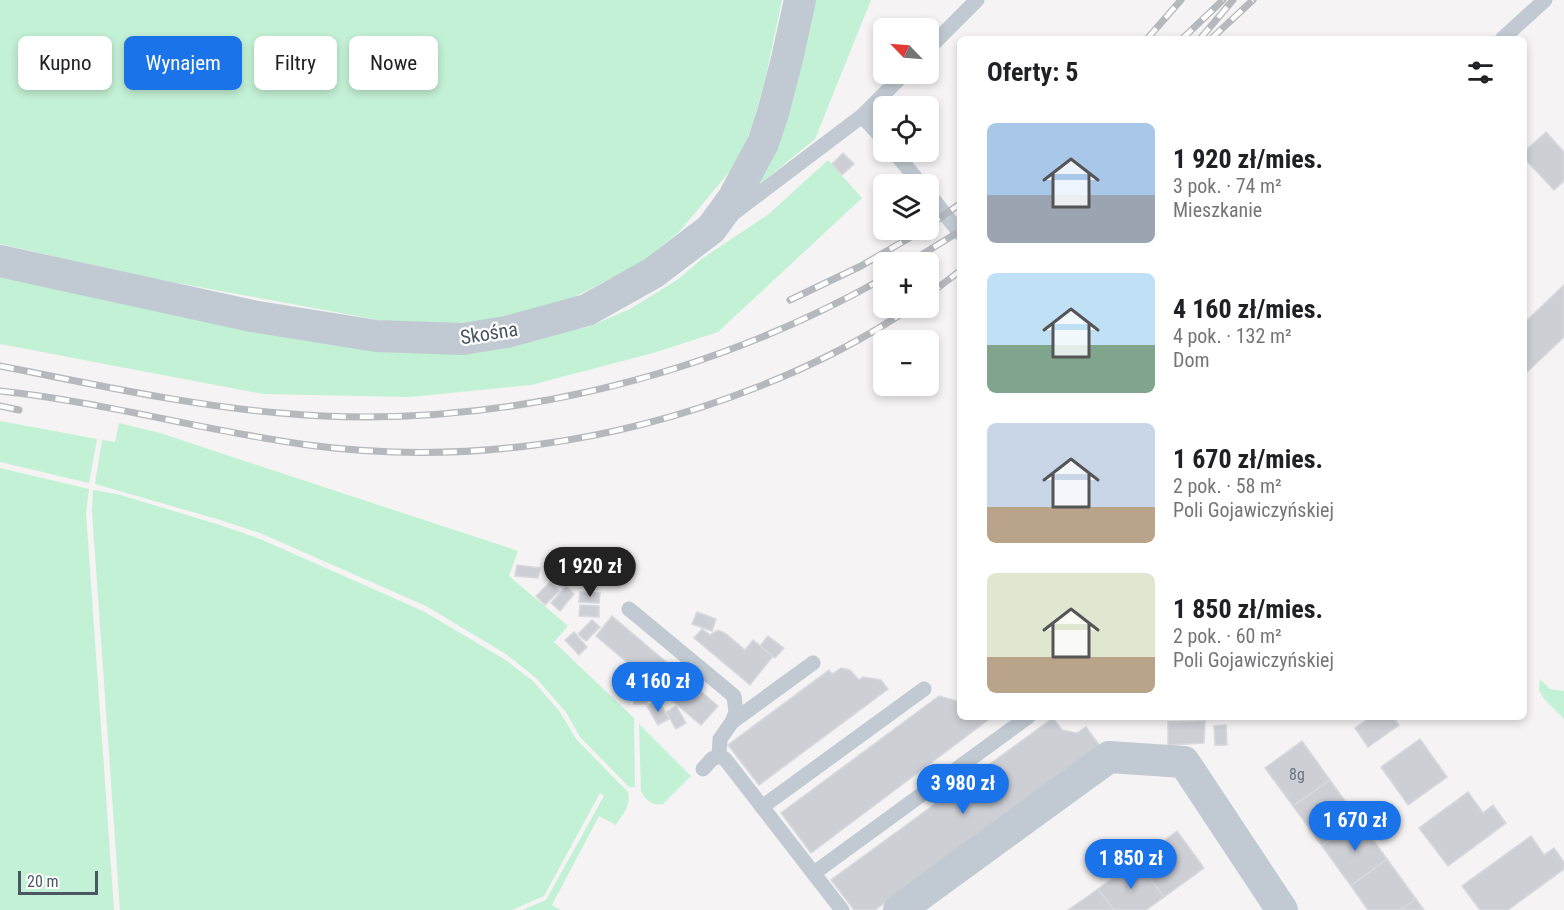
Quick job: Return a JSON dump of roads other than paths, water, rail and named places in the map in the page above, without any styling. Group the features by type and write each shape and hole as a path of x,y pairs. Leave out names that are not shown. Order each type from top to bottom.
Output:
{"street":[{"name":"Skośna","path":"0,261 252,316 376,336 463,339 506,332 587,310 653,273 711,230 733,199 763,142 787,59 800,0"},
{"path":"899,910 1109,757 1184,762 1281,910"}],"lane":[{"path":"939,38 977,0"},
{"path":"1505,36 1545,0"},
{"path":"711,230 862,116 894,84"},
{"path":"862,116 873,128"},
{"path":"902,162 913,174"},
{"path":"939,206 957,228"},
{"path":"629,609 734,696 736,712 720,739 719,756"},
{"path":"732,722 813,663"},
{"path":"762,807 924,689"},
{"path":"814,873 1024,720"},
{"path":"703,769 712,759 719,756 725,759 842,910"}],"railway":[{"path":"1150,36 1181,0"},
{"path":"1185,36 1223,0"},
{"path":"1203,36 1233,0"},
{"path":"1214,36 1253,0"},
{"path":"939,218 957,206"},
{"path":"926,252 957,233"},
{"path":"790,300 861,266 906,240"},
{"path":"939,287 957,273"},
{"path":"0,366 210,405 280,413 358,417 437,414 515,406 592,391 668,371 743,345 815,314 873,284"},
{"path":"0,391 78,402 308,445 365,451 479,451 591,436 701,407 755,388 815,362 894,318"},
{"path":"0,406 19,410"}]}
